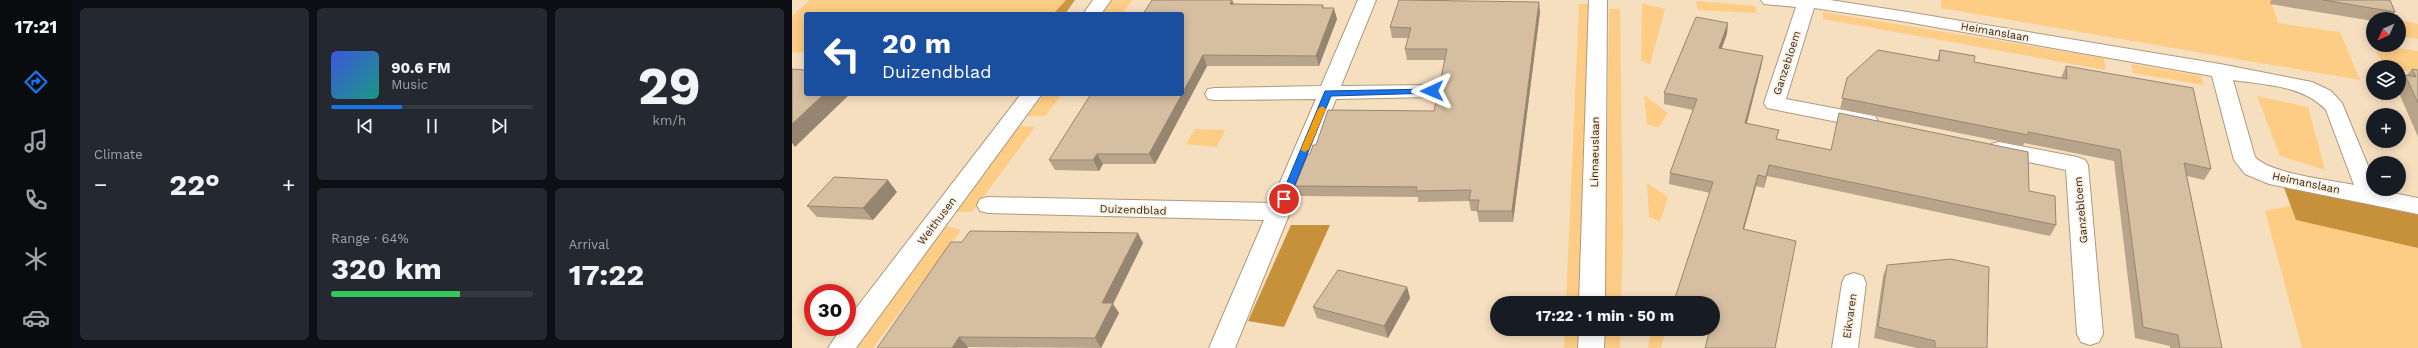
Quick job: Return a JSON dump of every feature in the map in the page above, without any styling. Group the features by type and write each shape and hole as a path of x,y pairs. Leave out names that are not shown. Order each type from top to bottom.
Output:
{"street":[{"path":"1093,12 1102,0"},
{"path":"1222,348 1367,0"},
{"name":"Linnaeuslaan","path":"1592,296 1598,0"},
{"name":"Heimanslaan","path":"1770,0 1903,8 2305,86 2324,96 2335,108 2366,188"},
{"name":"Ganzebloem","path":"1807,2 1774,103 1886,125"},
{"name":"Heimanslaan","path":"2220,70 2245,160 2253,169 2269,176 2366,195"},
{"path":"1215,94 1432,91"},
{"name":"Weithusen","path":"841,348 1030,96"},
{"name":"Ganzebloem","path":"1978,144 2077,165 2090,334"},
{"name":"Heimanslaan","path":"2369,196 2418,206"},
{"name":"Duizendblad","path":"988,205 1279,212"},
{"name":"Eikvaren","path":"1845,348 1854,283"},
{"path":"1591,348 1592,336"}],"shaded area":[{"path":"810,0 1066,0 1055,12 804,12 804,53 792,52 792,16"},
{"path":"1066,0 1075,0 1066,12 1055,12"},
{"path":"1110,0 1132,0 1123,12 1101,12"},
{"path":"1941,0 2271,0 2278,23 2340,32 2360,80 1941,8"},
{"path":"1696,1 1755,6 1757,13 1698,10"},
{"path":"1642,3 1665,9 1650,65 1641,60"},
{"path":"1579,4 1591,4 1579,296 1566,296"},
{"path":"1609,9 1620,9 1623,234 1621,296 1605,296"},
{"path":"1823,12 2104,58 2106,70 1823,19"},
{"path":"2406,21 2418,24 2418,39 2406,37"},
{"path":"2406,49 2418,51 2418,73 2406,71 2406,60 2381,60 2377,52 2406,52"},
{"path":"2131,64 2201,76 2204,85 2133,73"},
{"path":"1644,95 1668,113 1659,127 1647,125"},
{"path":"1042,96 1060,96 1045,116 1027,116"},
{"path":"2257,96 2308,107 2325,170 2280,156"},
{"path":"1018,126 1035,127 972,212 953,212"},
{"path":"1195,129 1225,130 1217,147 1186,144"},
{"path":"1647,183 1668,197 1660,222 1649,217"},
{"path":"2283,185 2418,215 2418,248 2296,220"},
{"path":"2291,206 2296,220 2418,248 2418,348 2302,348 2265,211"},
{"path":"1291,225 1330,225 1284,327 1248,321"},
{"path":"946,226 961,230 873,348 856,348"},
{"path":"1565,336 1578,336 1578,348 1564,348"},
{"path":"1605,336 1620,336 1620,348 1605,348"},
{"path":"1650,336 1664,336 1661,348 1648,348"}],"building":[{"path":"1152,0 1232,0 1230,4 1323,5 1322,8 1334,8 1316,56 1203,55 1184,90 1184,12 1144,12"},
{"path":"1399,0 1539,2 1512,211 1477,211 1479,200 1469,200 1471,190 1416,191 1417,187 1295,186 1308,154 1310,154 1313,145 1316,145 1328,110 1434,111 1447,49 1405,49 1411,28 1390,27"},
{"path":"2323,0 2390,0 2395,12"},
{"path":"1696,17 1728,23 1719,48 1763,56 1745,123 1779,130 1776,139 1831,150 1839,113 2028,152 2029,191 2055,196 2056,225 1769,165 1766,177 1758,175 1743,229 1796,241 1775,348 1705,348 1708,336 1720,336 1720,296 1676,296 1713,182 1670,173 1697,99 1664,93"},
{"path":"1878,50 1939,61 1940,50 1975,56 1974,62 2067,79 2066,66 2193,88 2211,169 2184,163 2222,348 2180,348 2178,335 2143,327 2120,150 2028,132 2028,135 1842,98 1847,78"},
{"path":"792,69 804,70 804,96 822,96 792,124"},
{"path":"2412,69 2418,70 2418,103 2406,75 2416,77"},
{"path":"1090,96 1181,96 1149,154 1097,154 1093,160 1049,160"},
{"path":"834,177 888,180 863,208 807,206"},
{"path":"970,231 1138,233 1102,303 1113,303 1095,338 959,337 952,348 877,348 951,242 962,242"},
{"path":"1951,259 1989,267 1987,348 1935,348 1935,341 1878,327 1887,265"},
{"path":"1338,270 1407,287 1384,326 1313,307"}],"slow traffic":[{"path":"1305,149 1322,109"}],"route":[{"path":"1284,199 1328,93 1432,91"}]}
